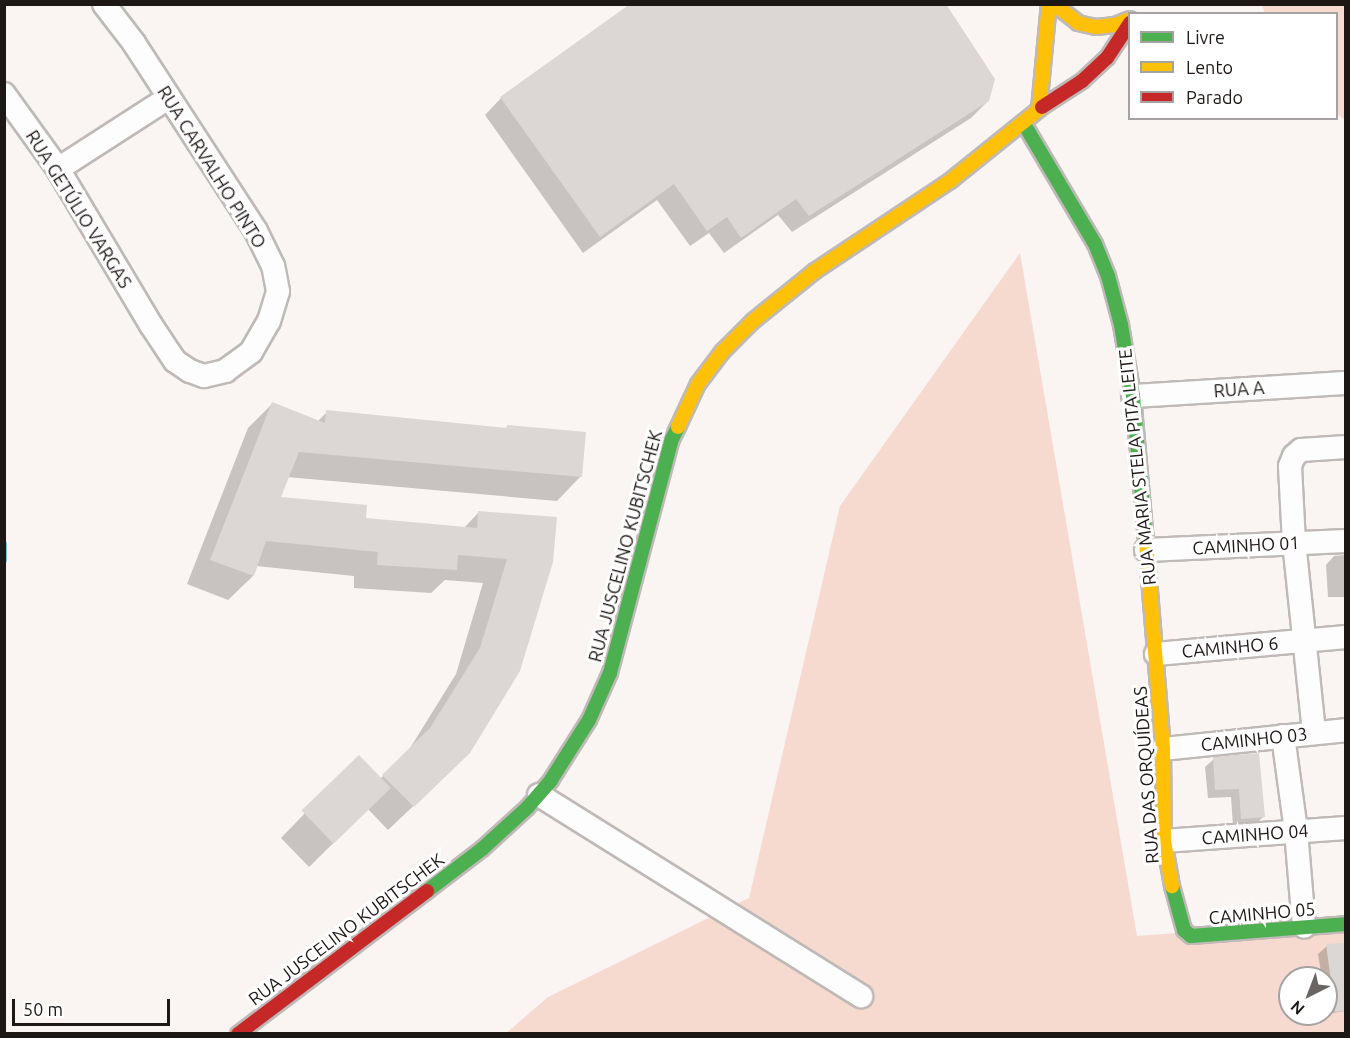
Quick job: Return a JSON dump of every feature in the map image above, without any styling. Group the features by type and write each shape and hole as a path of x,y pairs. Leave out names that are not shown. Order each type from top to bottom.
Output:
{"main road":[{"path":"1039,110 1049,4"},
{"path":"1054,4 1078,22 1096,27 1128,22"},
{"name":"RUA JUSCELINO KUBITSCHEK","path":"238,1034 482,849 539,795 589,720 610,673 672,439 685,407 708,369 745,328 814,271 950,182 1039,110 1064,95 1094,71 1107,58 1128,24"},
{"name":"RUA MARIA STELA PITA LEITE","path":"1024,124 1095,244 1108,276 1121,325 1133,396 1156,654"},
{"name":"RUA DAS ORQUÍDEAS","path":"1156,654 1163,749 1164,841 1174,895"},
{"name":"CAMINHO 05","path":"1174,895 1185,930 1191,936 1346,924"}],"street":[{"name":"RUA CARVALHO PINTO","path":"104,4 134,43 256,231 273,266 278,291 269,321 251,352 225,371 204,376 190,371 175,361 151,325"},
{"name":"RUA GETÚLIO VARGAS","path":"4,94 58,169 151,325"},
{"path":"58,169 168,98"},
{"name":"RUA A","path":"1133,396 1346,383"},
{"path":"1314,732 1294,543 1290,466 1294,456 1301,450 1346,447"},
{"name":"CAMINHO 01","path":"1146,550 1346,541"},
{"name":"CAMINHO 6","path":"1156,654 1346,637"},
{"name":"CAMINHO 03","path":"1163,749 1346,730"},
{"path":"1282,736 1296,831 1304,927"},
{"path":"539,795 861,996"},
{"name":"CAMINHO 04","path":"1164,841 1346,828"}],"shaded area":[{"path":"1262,5 1345,5 1345,120 1338,115 1338,12 1265,12"},
{"path":"1020,253 1137,936 1345,920 1345,1033 505,1034 548,997 749,898 840,506"}],"building":[{"path":"630,4 946,4 995,79 989,101 809,216 796,199 741,238 727,217 707,231 674,184 600,237 500,97"},
{"path":"272,402 325,423 326,410 507,428 507,425 586,432 582,477 299,452 281,497 367,505 366,518 477,528 478,511 557,517 553,562 520,671 470,753 414,807 382,775 430,728 480,648 507,559 458,555 457,570 377,565 378,552 266,541 254,576 210,560"},
{"path":"1259,753 1265,817 1241,819 1239,789 1215,790 1213,757"},
{"path":"359,755 391,788 333,844 301,811"},
{"path":"1346,943 1346,1011 1338,1012 1338,966 1329,966 1326,944"}],"waterway":[{"path":"4,544 4,560"}],"traffic: fast":[{"path":"1024,124 1095,244 1108,276 1121,325 1133,396 1146,542"},
{"path":"427,891 482,849 527,808 551,780 589,720 610,673 672,439 678,427"},
{"path":"1172,886 1184,930 1191,936 1346,924"}],"traffic: slow":[{"path":"1039,109 1049,4"},
{"path":"1054,4 1078,23 1096,27 1115,25 1128,20"},
{"path":"678,427 698,384 722,352 753,321 815,271 950,181 1042,107"},
{"path":"1146,542 1163,749 1164,841 1172,886"}],"traffic: jam":[{"path":"1042,107 1082,81 1107,58 1128,26"},
{"path":"238,1034 427,891"}]}
